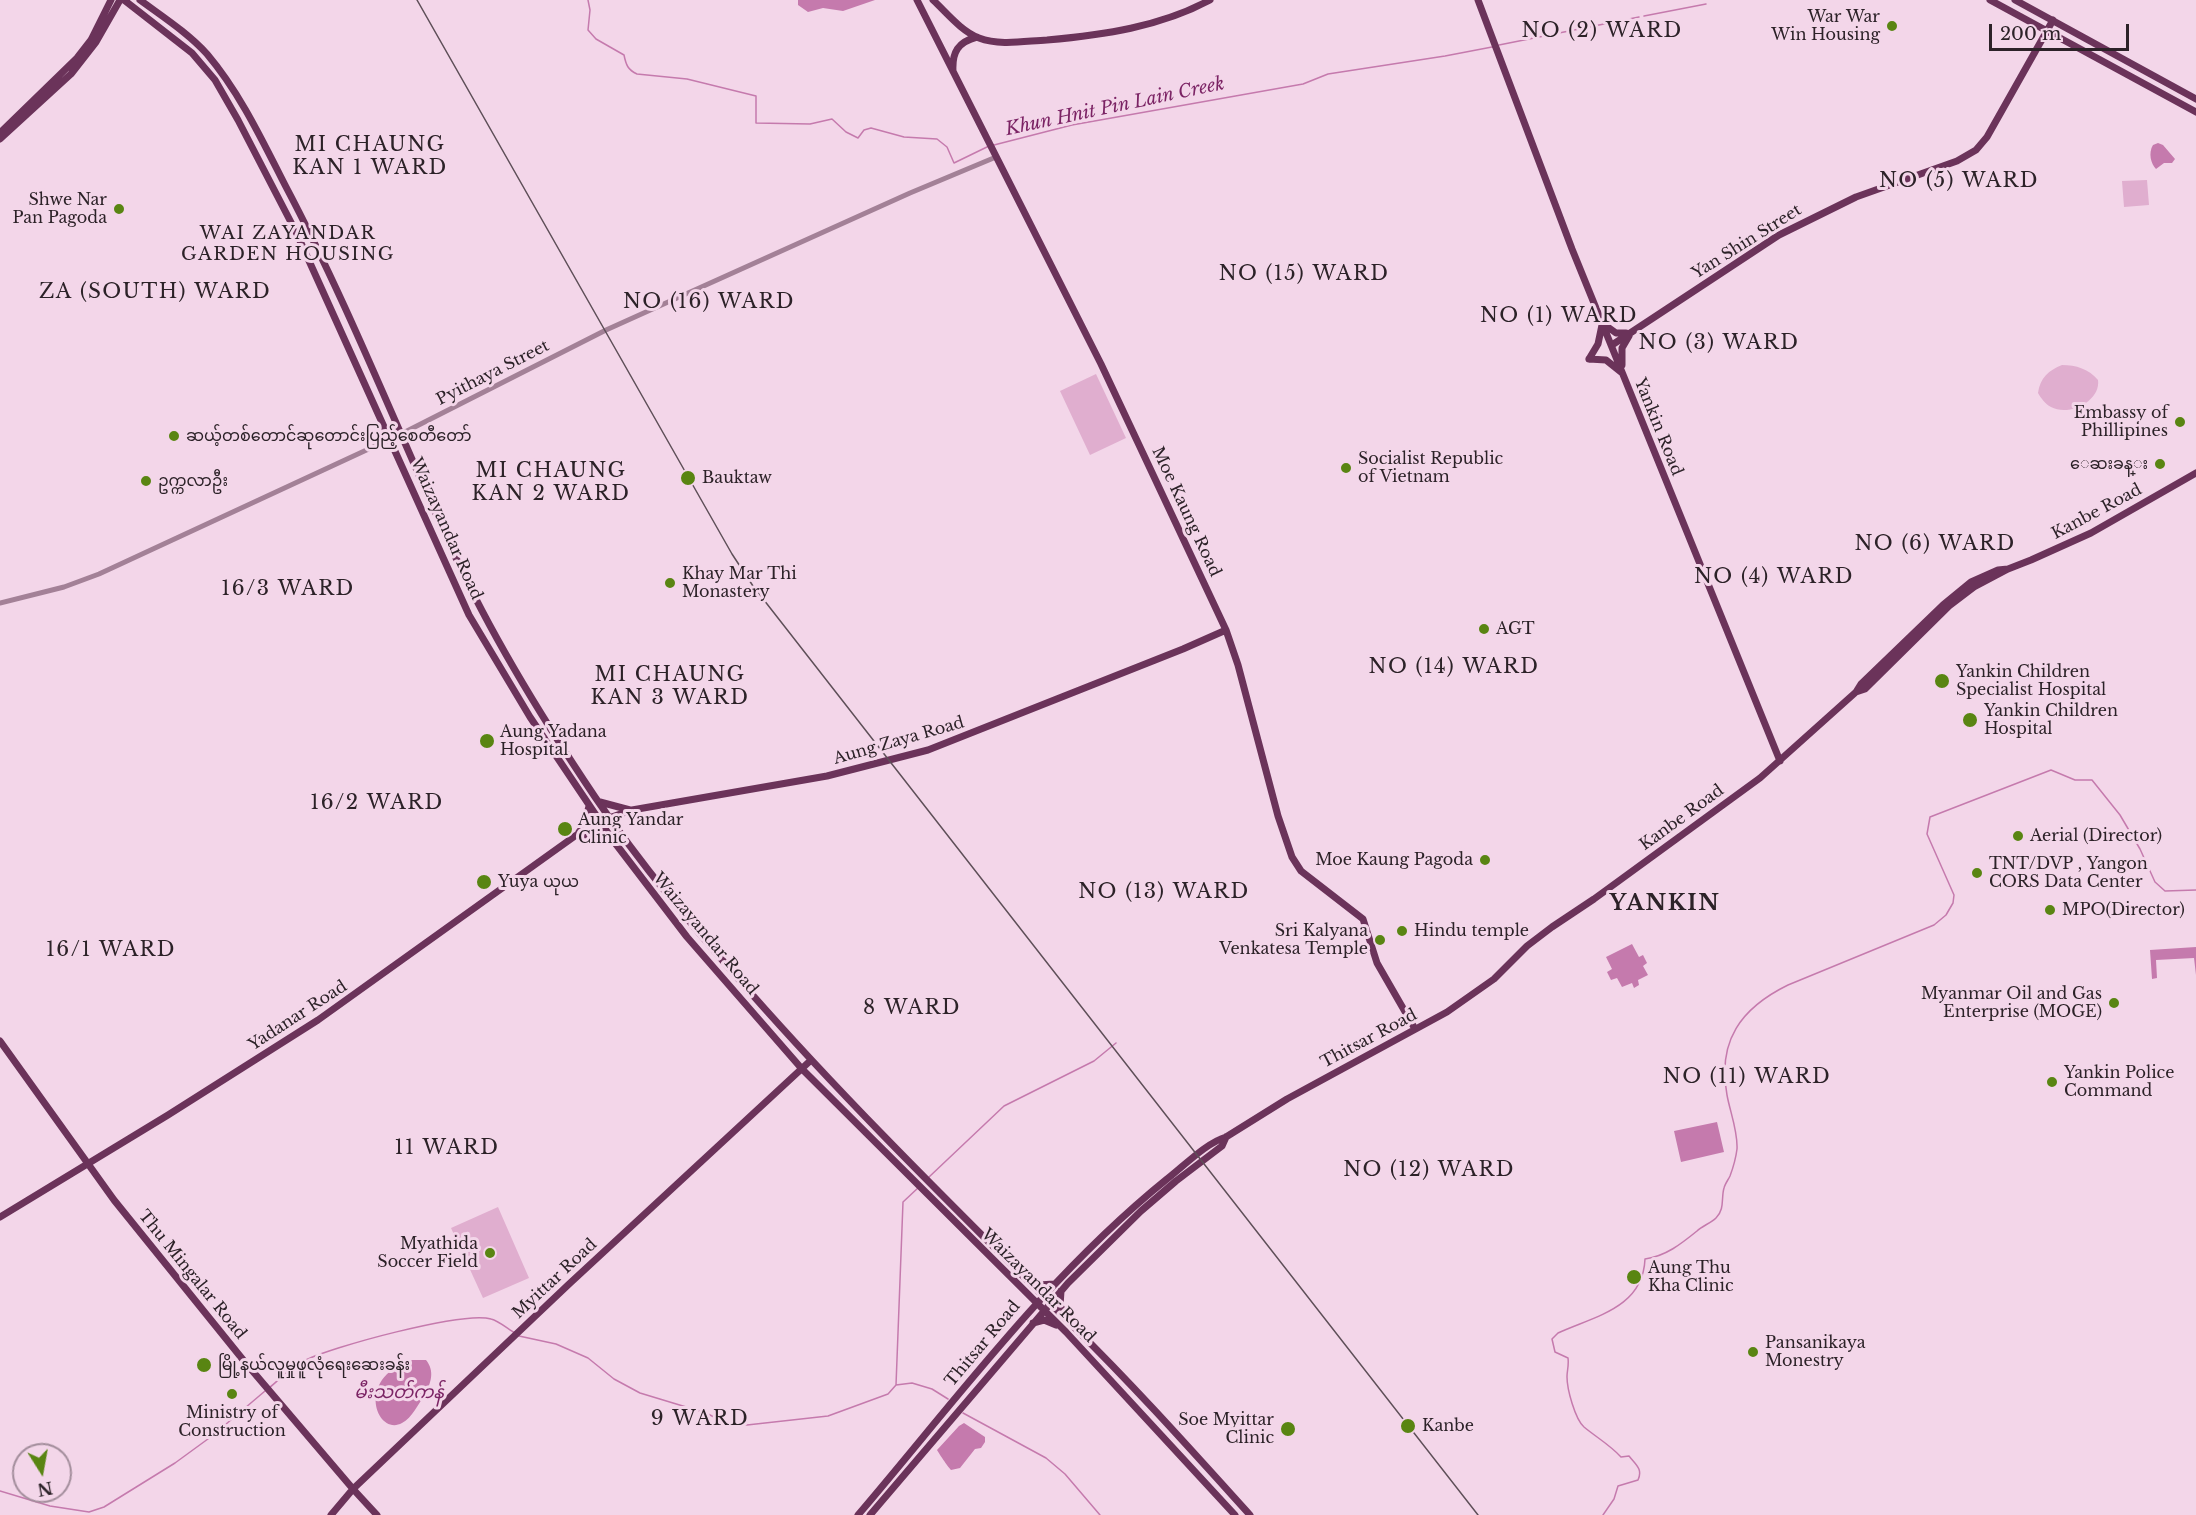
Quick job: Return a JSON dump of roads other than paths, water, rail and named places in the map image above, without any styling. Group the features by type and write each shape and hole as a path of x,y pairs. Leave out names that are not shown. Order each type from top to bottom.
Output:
{"main road":[{"path":"105,0 108,13"},
{"path":"108,13 111,0"},
{"path":"0,139 77,58 92,40 108,13 120,0"},
{"name":"Waizayandar Road","path":"124,0 192,53 217,84 258,158 318,279 470,615 530,717 612,839 687,937 802,1069 1018,1283 1039,1299 1049,1303 1072,1324 1250,1515"},
{"name":"Moe Kaung Road","path":"917,0 1106,373 1226,630 1238,665 1278,816 1292,857 1301,872 1363,919 1377,963 1415,1029"},
{"path":"933,0 957,23 977,37 1007,42 1083,37 1159,21 1210,0"},
{"name":"Yankin Road","path":"1478,0 1567,236 1780,761"},
{"path":"1990,0 2005,3 2047,30 2196,112"},
{"path":"2015,0 2196,99"},
{"name":"Waizayandar Road","path":"142,1 198,45 225,78 256,130 329,274 468,583 494,632 609,817 696,931 810,1061 1024,1277 1044,1309 1235,1515"},
{"path":"108,13 123,8 138,9"},
{"name":"Yan Shin Street","path":"1612,345 1779,235 1810,218 1856,197 1957,161 1976,150 1987,137 2053,20"},
{"path":"953,73 954,52 959,45 977,37"},
{"path":"2038,46 2052,38 2065,39"},
{"path":"217,84 225,78"},
{"path":"0,133 30,107"},
{"path":"318,279 329,274"},
{"path":"1623,374 1606,360 1589,359 1598,344 1603,323 1616,333 1632,331"},
{"path":"1623,374 1622,348 1632,331"},
{"name":"Kanbe Road","path":"1517,957 1552,927 1760,778 1856,692 1865,689 1899,652 1971,582 1998,570 2008,569 2091,533 2196,473"},
{"name":"Aung Zaya Road","path":"600,821 632,810 827,776 928,750 1226,630"},
{"path":"483,639 494,632"},
{"path":"598,801 632,810"},
{"path":"575,836 584,826 589,806"},
{"path":"623,836 620,821 632,810"},
{"name":"Yadanar Road","path":"0,1217 318,1020 575,836 600,821"},
{"path":"575,836 596,834 612,839"},
{"path":"687,937 696,931"},
{"name":"Thitsar Road","path":"858,1515 1024,1315 1095,1242 1134,1206 1217,1140 1226,1137 1287,1099 1471,997 1503,972 1517,957"},
{"name":"Thu Mingalar Road","path":"0,1041 142,1235 263,1383 377,1515"},
{"name":"Myittar Road","path":"332,1515 353,1489 576,1277 810,1061"},
{"name":"Thitsar Road","path":"870,1515 1061,1290 1141,1211 1221,1146 1226,1137"},
{"path":"946,1213 954,1207"},
{"path":"1024,1277 1039,1285 1054,1284"},
{"path":"1018,1283 1028,1303 1024,1315"},
{"path":"1061,1290 1060,1306 1072,1324"},
{"path":"1031,1324 1044,1320 1052,1322 1066,1332"},
{"path":"1170,1444 1178,1437"}],"street":[{"name":"Pyithaya Street","path":"0,603 64,587 99,574 391,439 603,332 994,154"}],"water":[{"path":"798,0 875,0 843,11 823,8 808,12 798,5"},
{"path":"2158,143 2163,145 2175,159 2172,163 2164,163 2156,169 2150,155 2153,145"},
{"path":"1632,944 1639,957 1643,955 1647,963 1643,966 1648,975 1638,980 1639,985 1634,988 1632,983 1622,987 1617,978 1611,980 1607,972 1612,969 1606,957"},
{"path":"2196,947 2196,975 2194,958 2156,960 2157,978 2152,979 2150,950"},
{"path":"1717,1122 1724,1152 1681,1162 1674,1131"},
{"name":"မီးသတ်ကန်","path":"412,1360 426,1360 431,1373 430,1381 425,1394 412,1414 406,1421 393,1425 385,1422 379,1414 376,1404 377,1392 382,1379 394,1368"},
{"path":"964,1423 985,1437 985,1442 981,1448 975,1449 960,1468 951,1470 937,1450"}],"waterway":[{"name":"Khun Hnit Pin Lain Creek","path":"588,0 590,10 588,30 596,39 624,55 631,71 637,74 687,79 756,96 756,123 810,124 832,119 846,132 858,138 864,130 871,128 904,137 937,139 947,147 954,163 989,146"},
{"name":"Khun Hnit Pin Lain Creek","path":"1644,16 1706,4"},
{"name":"Khun Hnit Pin Lain Creek","path":"1499,45 1639,17"},
{"name":"Khun Hnit Pin Lain Creek","path":"994,145 1072,125 1303,84 1328,74 1492,47"},
{"path":"1603,1515 1614,1499 1618,1486 1638,1480 1639,1470 1629,1456 1621,1457 1581,1423 1568,1389 1568,1358 1555,1352 1552,1339 1558,1333 1615,1308 1636,1289 1642,1276 1645,1259 1673,1249 1719,1215 1724,1188 1731,1173 1737,1149 1735,1128 1727,1095 1726,1058 1736,1028 1745,1016 1757,1004 1788,985 1934,925 1946,915 1953,903 1954,895 1927,834 1930,817 2051,770 2075,780 2092,780 2120,815 2140,849 2155,882 2165,891 2196,890"},
{"path":"929,1177 1004,1106 1094,1061 1116,1043"},
{"path":"896,1385 903,1202 919,1187"},
{"path":"269,1388 302,1362 339,1348 426,1325 454,1320 491,1319 515,1333"},
{"path":"519,1336 556,1344 588,1358 614,1379 640,1393 706,1413 726,1423 747,1425 828,1416 888,1394 896,1385 912,1383 932,1389 948,1399"},
{"path":"0,1491 50,1506 89,1512 104,1507 175,1463 212,1436 265,1391"},
{"path":"963,1413 1046,1458 1065,1474 1100,1515"}],"railway":[{"path":"417,0 732,554 753,586 1478,1515"}],"place":[{"name":"War War Win Housing","path":"1892,26"},
{"name":"Shwe Nar Pan Pagoda","path":"119,209"},
{"name":"Embassy of Phillipines","path":"2180,422"},
{"name":"ဆယ့်တစ်တောင်ဆုတောင်းပြည့်စေတီတော်","path":"174,436"},
{"name":"ေဆးခန္း","path":"2160,464"},
{"name":"Socialist Republic of Vietnam","path":"1346,468"},
{"name":"Bauktaw","path":"688,478"},
{"name":"ဥက္ကလာဦး","path":"146,481"},
{"name":"Khay Mar Thi Monastery","path":"670,583"},
{"name":"AGT","path":"1484,629"},
{"name":"Yankin Children Specialist Hospital","path":"1942,681"},
{"name":"Yankin Children Hospital","path":"1970,720"},
{"name":"Aung Yadana Hospital","path":"487,741"},
{"name":"Aung Yandar Clinic","path":"565,829"},
{"name":"Aerial (Director)","path":"2018,836"},
{"name":"Moe Kaung Pagoda","path":"1485,860"},
{"name":"TNT/DVP , Yangon CORS Data Center","path":"1977,873"},
{"name":"Yuya ယုယ","path":"484,882"},
{"name":"MPO(Director)","path":"2050,910"},
{"name":"Hindu temple","path":"1402,931"},
{"name":"Sri Kalyana Venkatesa Temple","path":"1380,940"},
{"name":"Myanmar Oil and Gas Enterprise (MOGE)","path":"2114,1003"},
{"name":"Yankin Police Command","path":"2052,1082"},
{"name":"Myathida Soccer Field","path":"490,1253"},
{"name":"Aung Thu Kha Clinic","path":"1634,1277"},
{"name":"Pansanikaya Monestry","path":"1753,1352"},
{"name":"မြို့နယ်လူမှုဖူလုံရေးဆေးခန်း","path":"204,1365"},
{"name":"Ministry of Construction","path":"232,1394"},
{"name":"Kanbe","path":"1408,1426"},
{"name":"Soe Myittar Clinic","path":"1288,1429"}],"district":[{"name":"NO (2) WARD","path":"1602,31"},
{"name":"MI CHAUNG KAN 1 WARD","path":"370,156"},
{"name":"NO (5) WARD","path":"1959,181"},
{"name":"WAI ZAYANDAR GARDEN HOUSING","path":"288,244"},
{"name":"NO (15) WARD","path":"1304,274"},
{"name":"ZA (SOUTH) WARD","path":"155,292"},
{"name":"NO (16) WARD","path":"709,302"},
{"name":"NO (1) WARD","path":"1559,316"},
{"name":"NO (3) WARD","path":"1719,343"},
{"name":"MI CHAUNG KAN 2 WARD","path":"551,482"},
{"name":"NO (6) WARD","path":"1935,544"},
{"name":"NO (4) WARD","path":"1774,577"},
{"name":"16/3 WARD","path":"288,589"},
{"name":"NO (14) WARD","path":"1454,667"},
{"name":"MI CHAUNG KAN 3 WARD","path":"670,686"},
{"name":"16/2 WARD","path":"377,803"},
{"name":"NO (13) WARD","path":"1164,892"},
{"name":"YANKIN","path":"1665,904"},
{"name":"16/1 WARD","path":"111,950"},
{"name":"8 WARD","path":"912,1008"},
{"name":"NO (11) WARD","path":"1747,1077"},
{"name":"11 WARD","path":"447,1148"},
{"name":"NO (12) WARD","path":"1429,1170"},
{"name":"9 WARD","path":"700,1419"}]}
